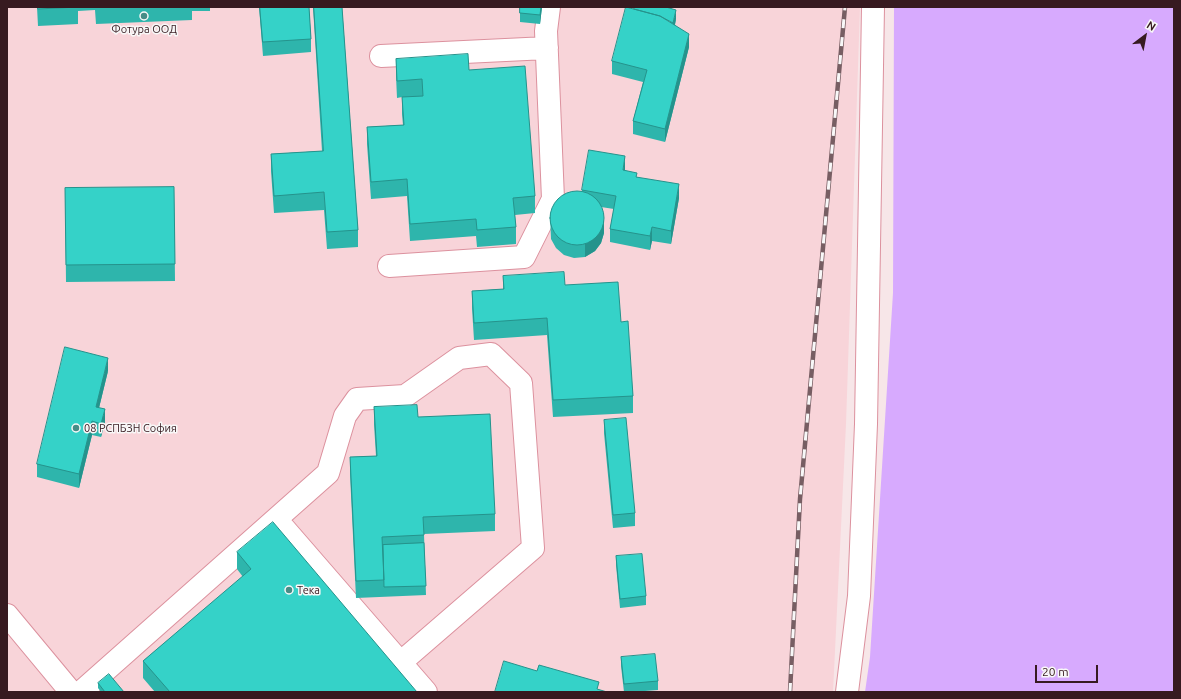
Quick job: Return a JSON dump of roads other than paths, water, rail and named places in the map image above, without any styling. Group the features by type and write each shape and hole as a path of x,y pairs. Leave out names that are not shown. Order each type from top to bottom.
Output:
{"street":[{"path":"389,266 524,257 553,199 546,31 549,7"},
{"path":"847,692 859,596 866,424 873,7"},
{"path":"381,56 547,48"},
{"path":"81,692 328,473 345,416 357,399 406,396 459,358 491,354 521,383 533,548 400,663"},
{"path":"276,519 426,692"},
{"path":"7,615 72,692"}],"railway":[{"path":"790,692 800,499 845,7"}],"place":[{"name":"Фотура ООД","path":"144,16"},
{"name":"08 РСПБЗН София","path":"76,428"},
{"name":"Тека","path":"289,590"}]}
